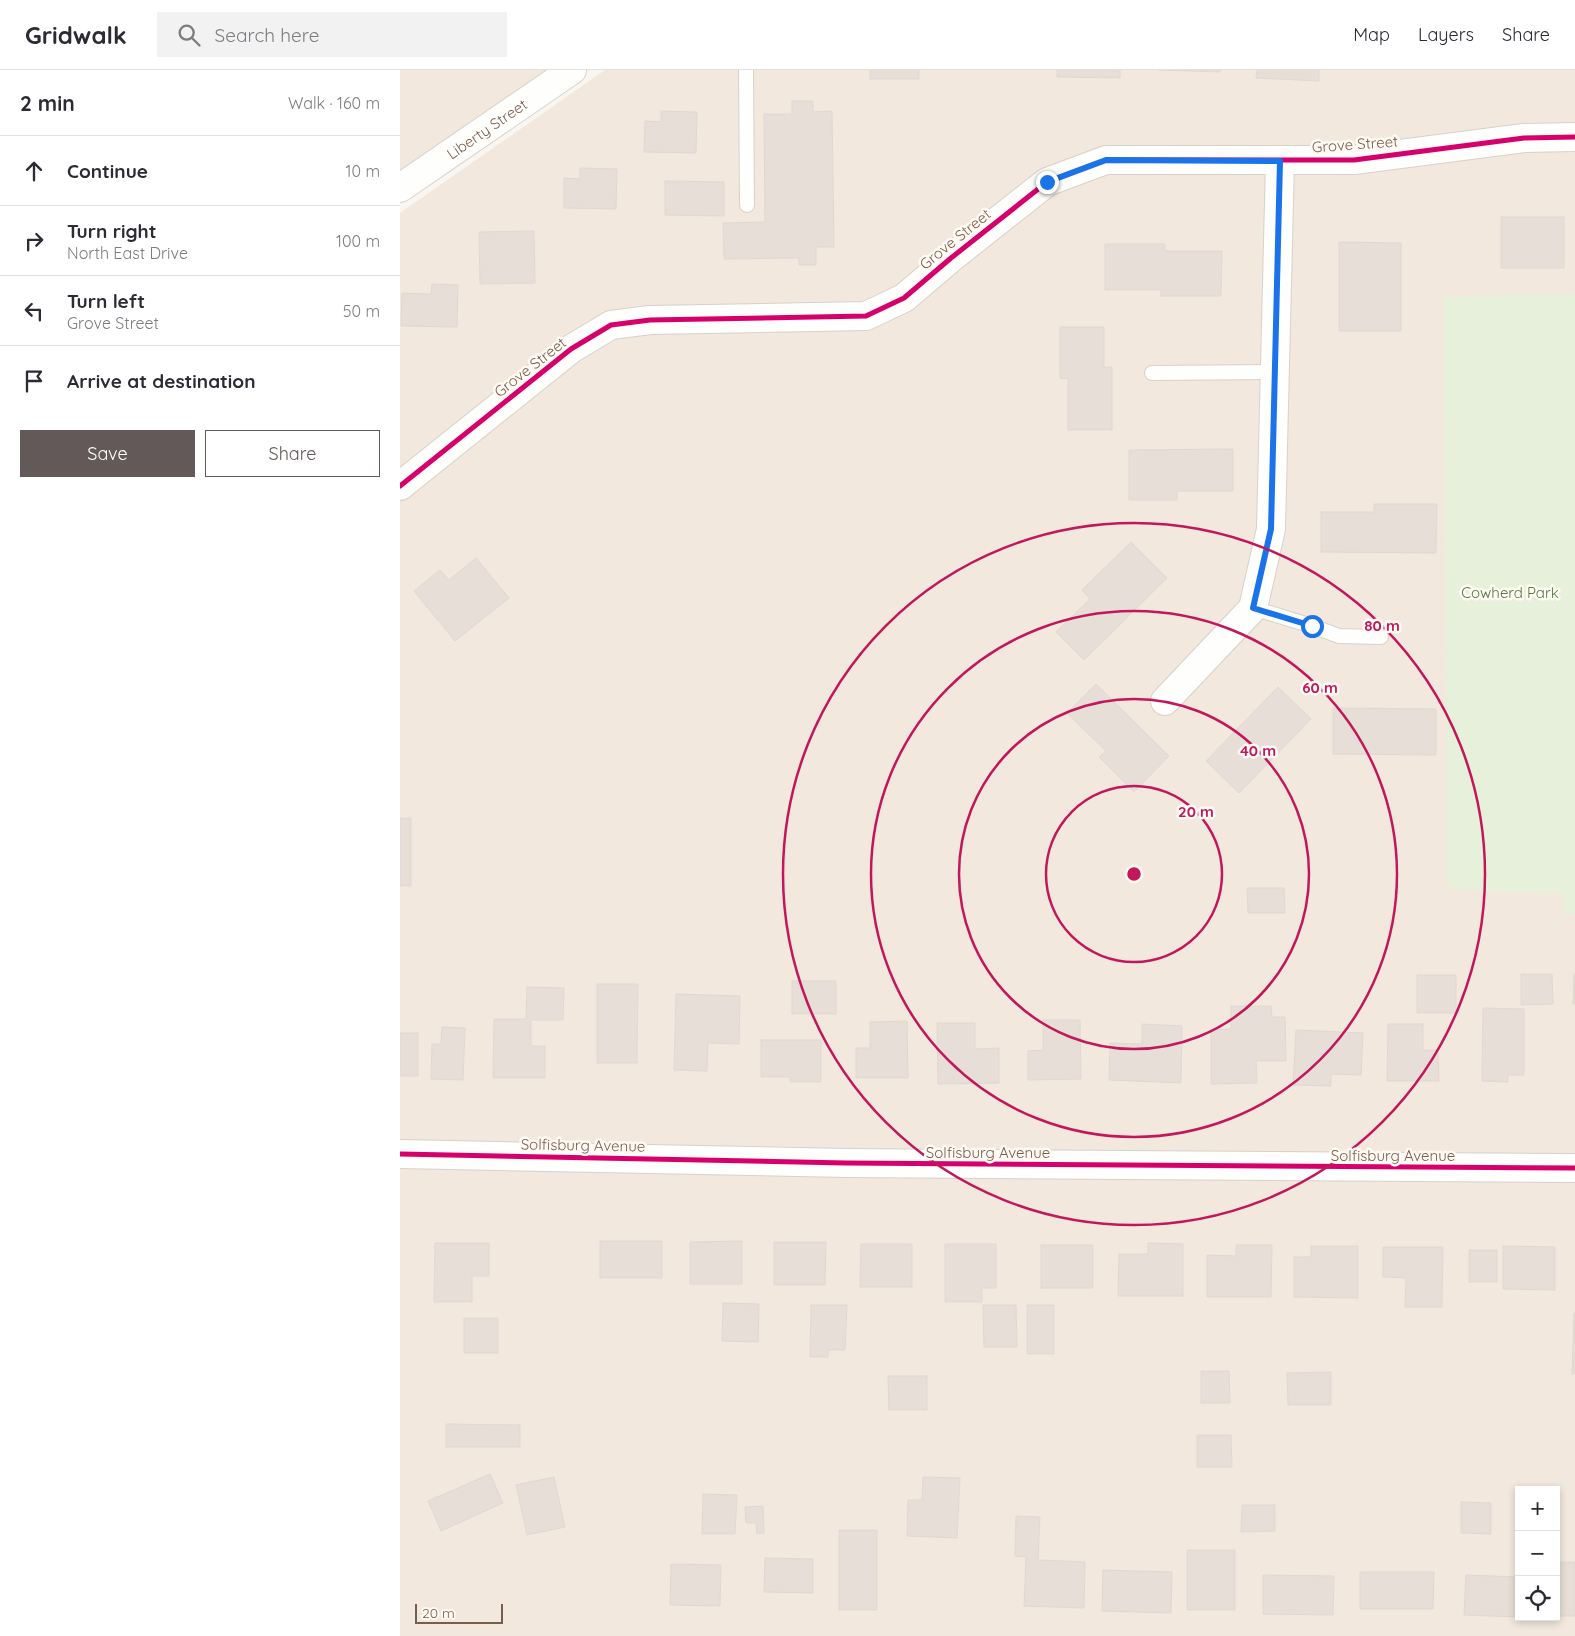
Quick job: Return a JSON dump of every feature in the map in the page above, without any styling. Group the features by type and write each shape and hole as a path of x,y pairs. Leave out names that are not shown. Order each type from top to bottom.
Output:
{"street":[{"name":"Liberty Street","path":"400,188 572,70"},
{"name":"Grove Street","path":"400,486 571,349 611,325 650,320 866,316 904,298 1047,182 1106,160 1354,160 1524,138 1575,136"},
{"path":"1165,701 1253,608 1271,529 1280,161"},
{"name":"Solfisburg Avenue","path":"400,1154 856,1164 1575,1168"}],"lane":[{"path":"746,70 747,205"},
{"path":"1152,373 1275,372"},
{"path":"1253,608 1339,636 1381,637"}],"shaded area":[{"path":"400,70 548,70 400,174"},
{"path":"605,70 1575,70 1575,1636 400,1636 400,213"}],"green space":[{"name":"Cowherd Park","path":"1575,294 1575,914 1563,914 1563,894 1447,889 1444,296"}],"building":[{"path":"870,70 919,70 919,79 870,79"},
{"path":"1057,70 1120,70 1120,78 1057,77"},
{"path":"1159,70 1220,70 1220,72"},
{"path":"1257,70 1319,70 1319,81 1256,78"},
{"path":"792,101 813,101 813,112 832,111 834,247 816,247 816,265 799,265 799,258 724,259 723,223 765,222 764,114 792,114"},
{"path":"661,111 697,112 696,153 644,152 645,121 661,122"},
{"path":"580,168 617,169 616,209 564,208 564,178 580,179"},
{"path":"665,181 724,182 724,216 665,215"},
{"path":"1501,217 1564,217 1564,268 1501,268"},
{"path":"534,231 535,283 480,284 479,232"},
{"path":"1339,242 1401,243 1401,331 1339,331"},
{"path":"1105,244 1165,244 1165,251 1222,251 1221,296 1161,296 1161,290 1105,290"},
{"path":"432,284 458,285 457,327 401,326 402,293 431,294"},
{"path":"1060,327 1104,327 1104,367 1112,367 1112,430 1068,430 1068,379 1060,378"},
{"path":"1233,449 1233,491 1177,491 1177,500 1129,500 1129,450"},
{"path":"1374,504 1437,504 1436,553 1321,552 1321,512 1374,512"},
{"path":"1131,542 1167,578 1084,660 1056,632 1090,599 1082,590"},
{"path":"476,558 509,598 455,641 414,591 440,570 449,580"},
{"path":"1096,684 1169,756 1134,792 1099,757 1106,751 1067,713"},
{"path":"1278,687 1311,719 1239,793 1206,761"},
{"path":"1333,708 1436,709 1436,755 1333,754"},
{"path":"400,818 411,818 411,886 400,886"},
{"path":"1247,888 1284,888 1285,913 1248,913"},
{"path":"1521,974 1552,974 1553,1004 1521,1005"},
{"path":"1574,974 1575,1004 1573,1004"},
{"path":"1417,975 1456,975 1456,1013 1417,1013"},
{"path":"792,981 836,981 836,1014 792,1014"},
{"path":"597,984 638,984 637,1063 597,1063"},
{"path":"527,987 564,988 563,1020 531,1020 531,1046 545,1046 545,1078 493,1078 494,1019 526,1019"},
{"path":"676,994 740,996 739,1044 708,1043 707,1071 674,1070"},
{"path":"1231,1006 1271,1006 1272,1017 1285,1017 1286,1061 1256,1061 1257,1083 1211,1084 1211,1030 1231,1029"},
{"path":"1483,1008 1524,1009 1524,1075 1508,1075 1508,1082 1482,1081"},
{"path":"1043,1020 1080,1020 1081,1079 1028,1080 1028,1051 1043,1050"},
{"path":"907,1021 908,1078 856,1078 856,1048 870,1048 870,1022"},
{"path":"937,1023 975,1023 975,1049 999,1048 999,1083 938,1084"},
{"path":"1142,1024 1182,1026 1181,1083 1109,1080 1110,1043 1142,1044"},
{"path":"1388,1024 1423,1024 1423,1050 1438,1050 1439,1081 1387,1081"},
{"path":"442,1027 465,1028 463,1080 431,1079 432,1044 441,1044"},
{"path":"1296,1030 1363,1033 1361,1075 1331,1074 1331,1086 1293,1085"},
{"path":"400,1033 418,1033 418,1076 400,1076"},
{"path":"761,1040 821,1040 821,1082 790,1082 790,1077 761,1077"},
{"path":"600,1241 662,1241 662,1278 600,1278"},
{"path":"742,1241 742,1284 690,1284 690,1242"},
{"path":"774,1242 826,1242 825,1285 774,1285"},
{"path":"435,1243 489,1243 489,1276 472,1276 472,1302 434,1302"},
{"path":"1148,1243 1183,1244 1183,1296 1118,1296 1119,1254 1148,1254"},
{"path":"861,1244 912,1244 912,1287 860,1287"},
{"path":"945,1244 996,1244 996,1288 982,1288 982,1302 945,1302"},
{"path":"1041,1245 1093,1245 1093,1288 1041,1288"},
{"path":"1236,1245 1272,1245 1271,1297 1207,1297 1207,1255 1236,1256"},
{"path":"1311,1246 1358,1246 1358,1298 1294,1297 1294,1257 1311,1257"},
{"path":"1503,1246 1555,1247 1555,1290 1503,1289"},
{"path":"1383,1247 1443,1247 1442,1307 1405,1307 1406,1278 1383,1277"},
{"path":"1469,1250 1497,1250 1497,1282 1469,1282"},
{"path":"723,1303 759,1304 758,1342 722,1341"},
{"path":"811,1305 847,1305 845,1350 828,1350 828,1357 810,1357"},
{"path":"983,1305 1016,1305 1017,1347 984,1347"},
{"path":"1027,1305 1054,1305 1054,1354 1027,1354"},
{"path":"1574,1313 1575,1374 1572,1374"},
{"path":"464,1318 498,1318 498,1353 464,1353"},
{"path":"1201,1371 1229,1371 1230,1403 1201,1403"},
{"path":"1331,1372 1331,1405 1288,1405 1287,1373"},
{"path":"888,1376 927,1376 927,1410 889,1410"},
{"path":"446,1424 520,1425 520,1447 446,1447"},
{"path":"1197,1435 1231,1435 1232,1467 1197,1467"},
{"path":"490,1474 503,1503 441,1531 428,1501"},
{"path":"554,1477 565,1527 527,1535 516,1485"},
{"path":"923,1477 960,1478 957,1538 907,1536 908,1500 922,1500"},
{"path":"703,1494 737,1495 735,1534 702,1534"},
{"path":"1461,1502 1491,1503 1491,1534 1461,1533"},
{"path":"1242,1505 1275,1505 1275,1531 1241,1532"},
{"path":"763,1506 764,1533 757,1534 756,1523 746,1523 745,1507"},
{"path":"1016,1516 1040,1517 1038,1560 1085,1562 1084,1608 1024,1606 1026,1557 1015,1556"},
{"path":"839,1530 877,1530 877,1610 839,1610"},
{"path":"1187,1550 1235,1550 1235,1610 1187,1610"},
{"path":"765,1558 813,1559 813,1593 764,1592"},
{"path":"1560,1562 1575,1562 1575,1616 1560,1616"},
{"path":"671,1564 721,1565 720,1606 670,1605"},
{"path":"1103,1570 1172,1572 1171,1613 1102,1611"},
{"path":"1360,1572 1434,1572 1433,1609 1360,1609"},
{"path":"1263,1575 1334,1576 1333,1615 1263,1614"},
{"path":"1466,1575 1515,1577 1515,1617 1464,1615"}],"cycle path":[{"path":"400,486 571,349 611,325 650,320 866,316 904,298 1047,182 1106,160 1354,160 1524,138 1575,137"},
{"path":"400,1154 846,1163 1575,1168"}],"route":[{"path":"1047,182 1106,160 1280,161 1271,529 1253,608 1312,626"}]}
